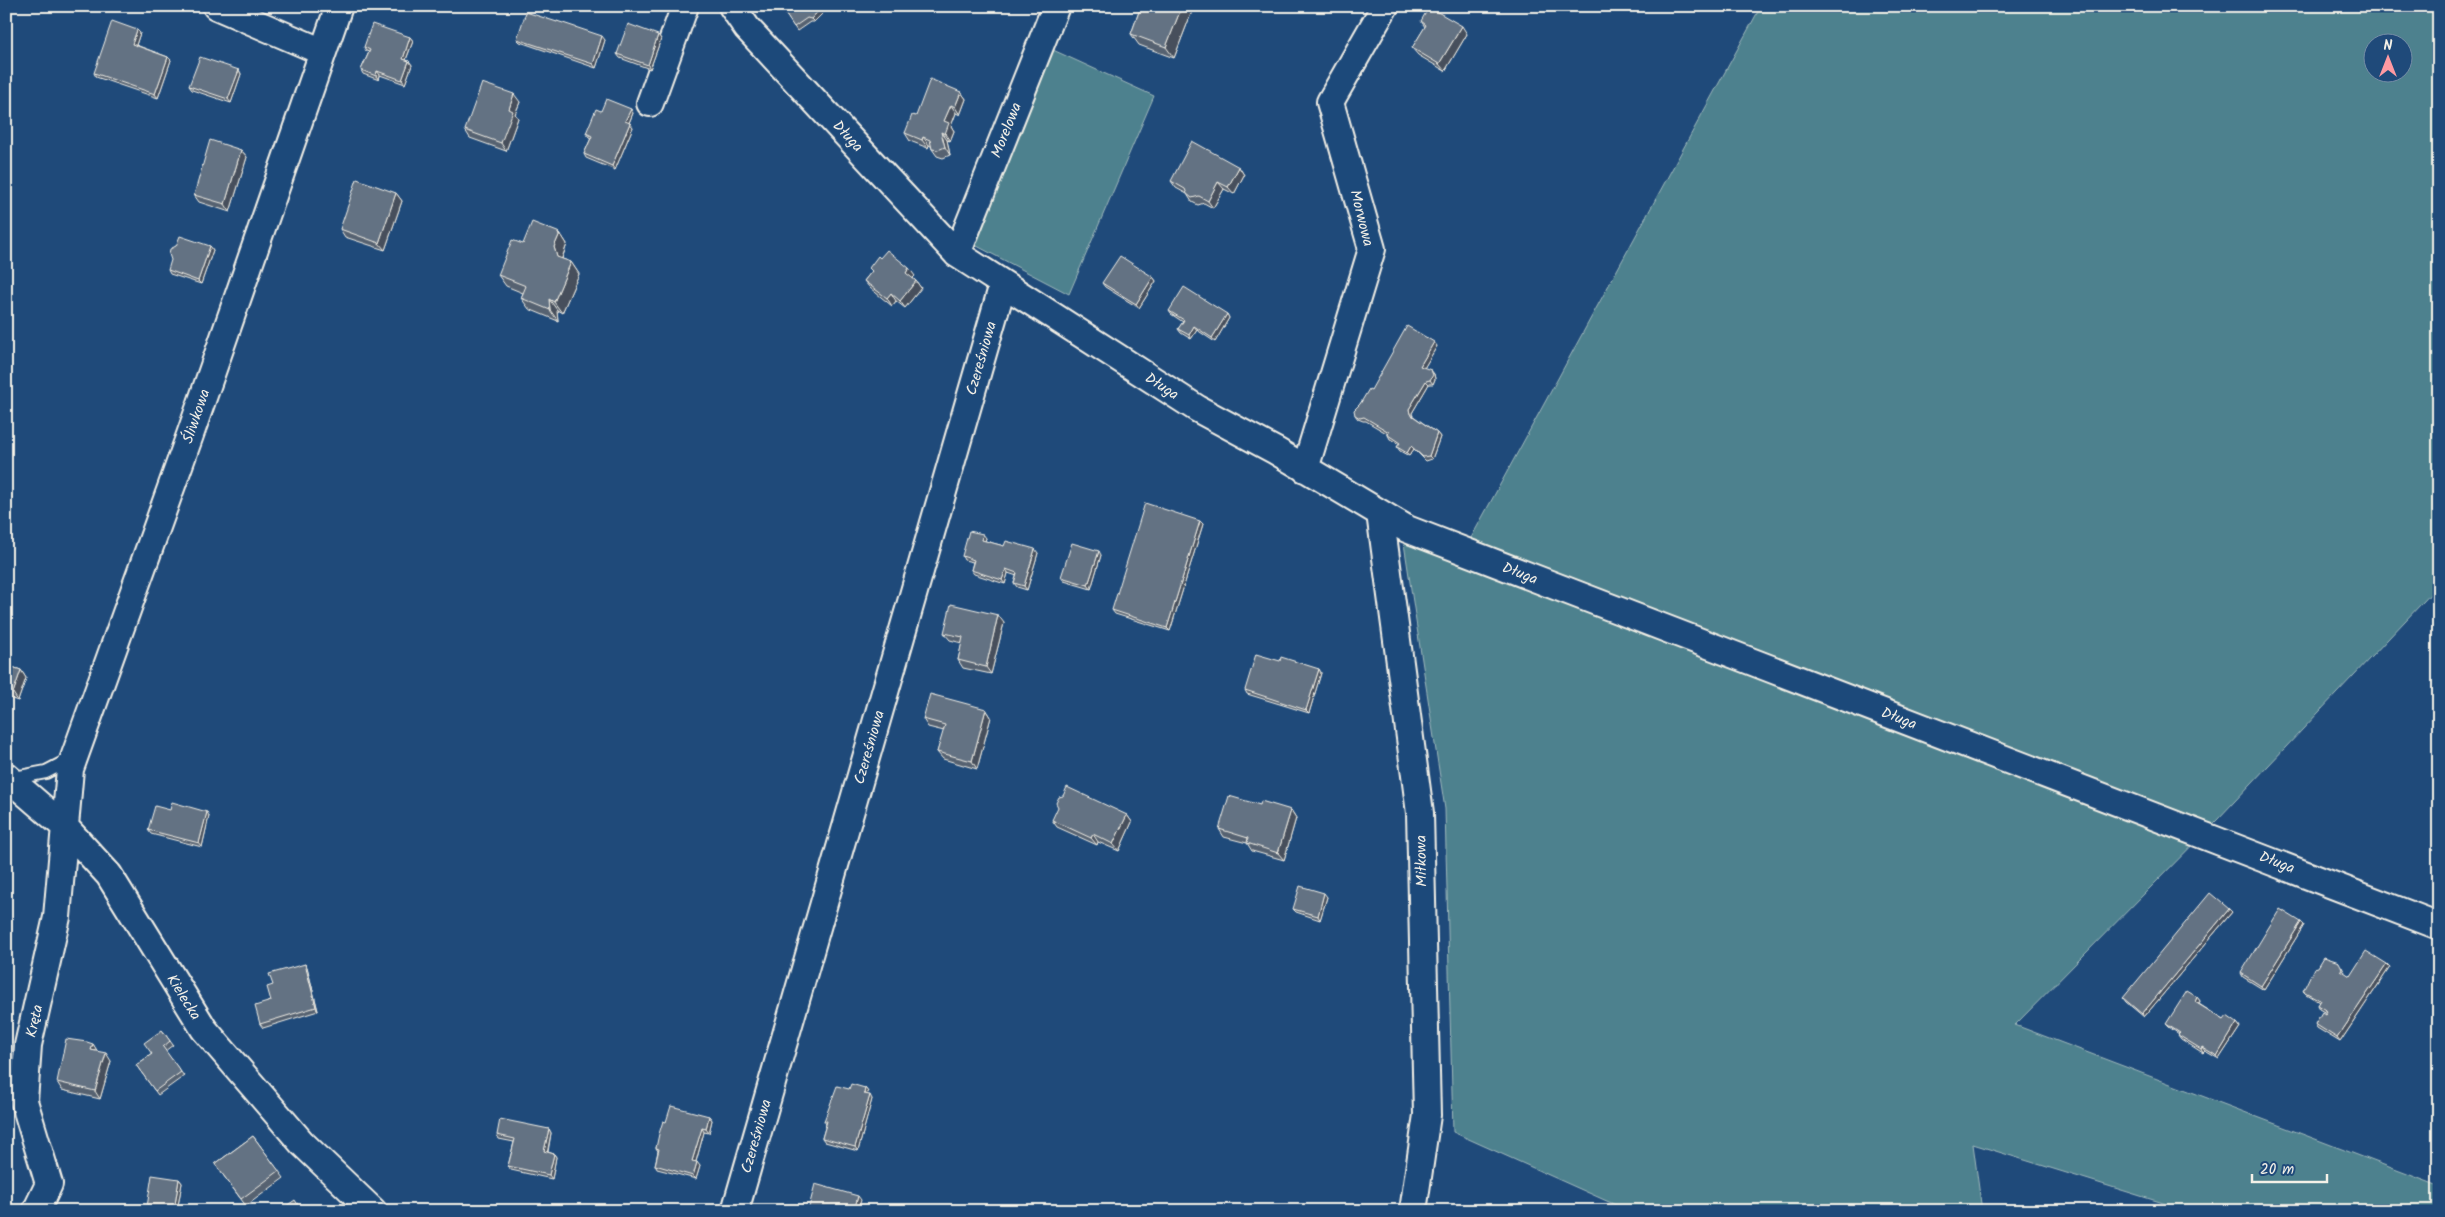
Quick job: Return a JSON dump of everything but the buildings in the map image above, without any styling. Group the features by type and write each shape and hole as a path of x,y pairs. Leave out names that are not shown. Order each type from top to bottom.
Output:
{"street":[{"path":"216,6 323,52"},
{"name":"Śliwkowa","path":"65,827 70,769 74,757 190,435 339,6"},
{"path":"650,103 685,6"},
{"name":"Długa","path":"732,6 747,28 957,254 1198,409 1305,468 1407,528 1465,552 2439,926"},
{"name":"Morelowa","path":"957,254 1056,6"},
{"name":"Morwowa","path":"1305,468 1372,250 1330,102 1384,6"},
{"name":"Czereśniowa","path":"735,1211 1003,284"},
{"name":"Miłkowa","path":"1380,513 1420,813 1427,1115 1413,1211"},
{"name":"Kielecka","path":"8,778 65,827 109,875 204,1029 302,1143 373,1211"},
{"name":"Kręta","path":"36,1211 49,1184 24,1101 28,1045 57,918 65,827"}],"lane":[{"path":"8,778 46,772 74,757"}],"green space":[{"path":"1761,6 2439,6 2439,585 2217,820 2015,1025 2439,1186 2439,1211 2189,1211 1973,1144 1982,1211 1629,1211 1453,1132 1445,809 1403,537 1459,560"},
{"path":"1053,50 1154,96 1069,294 975,245"}]}
